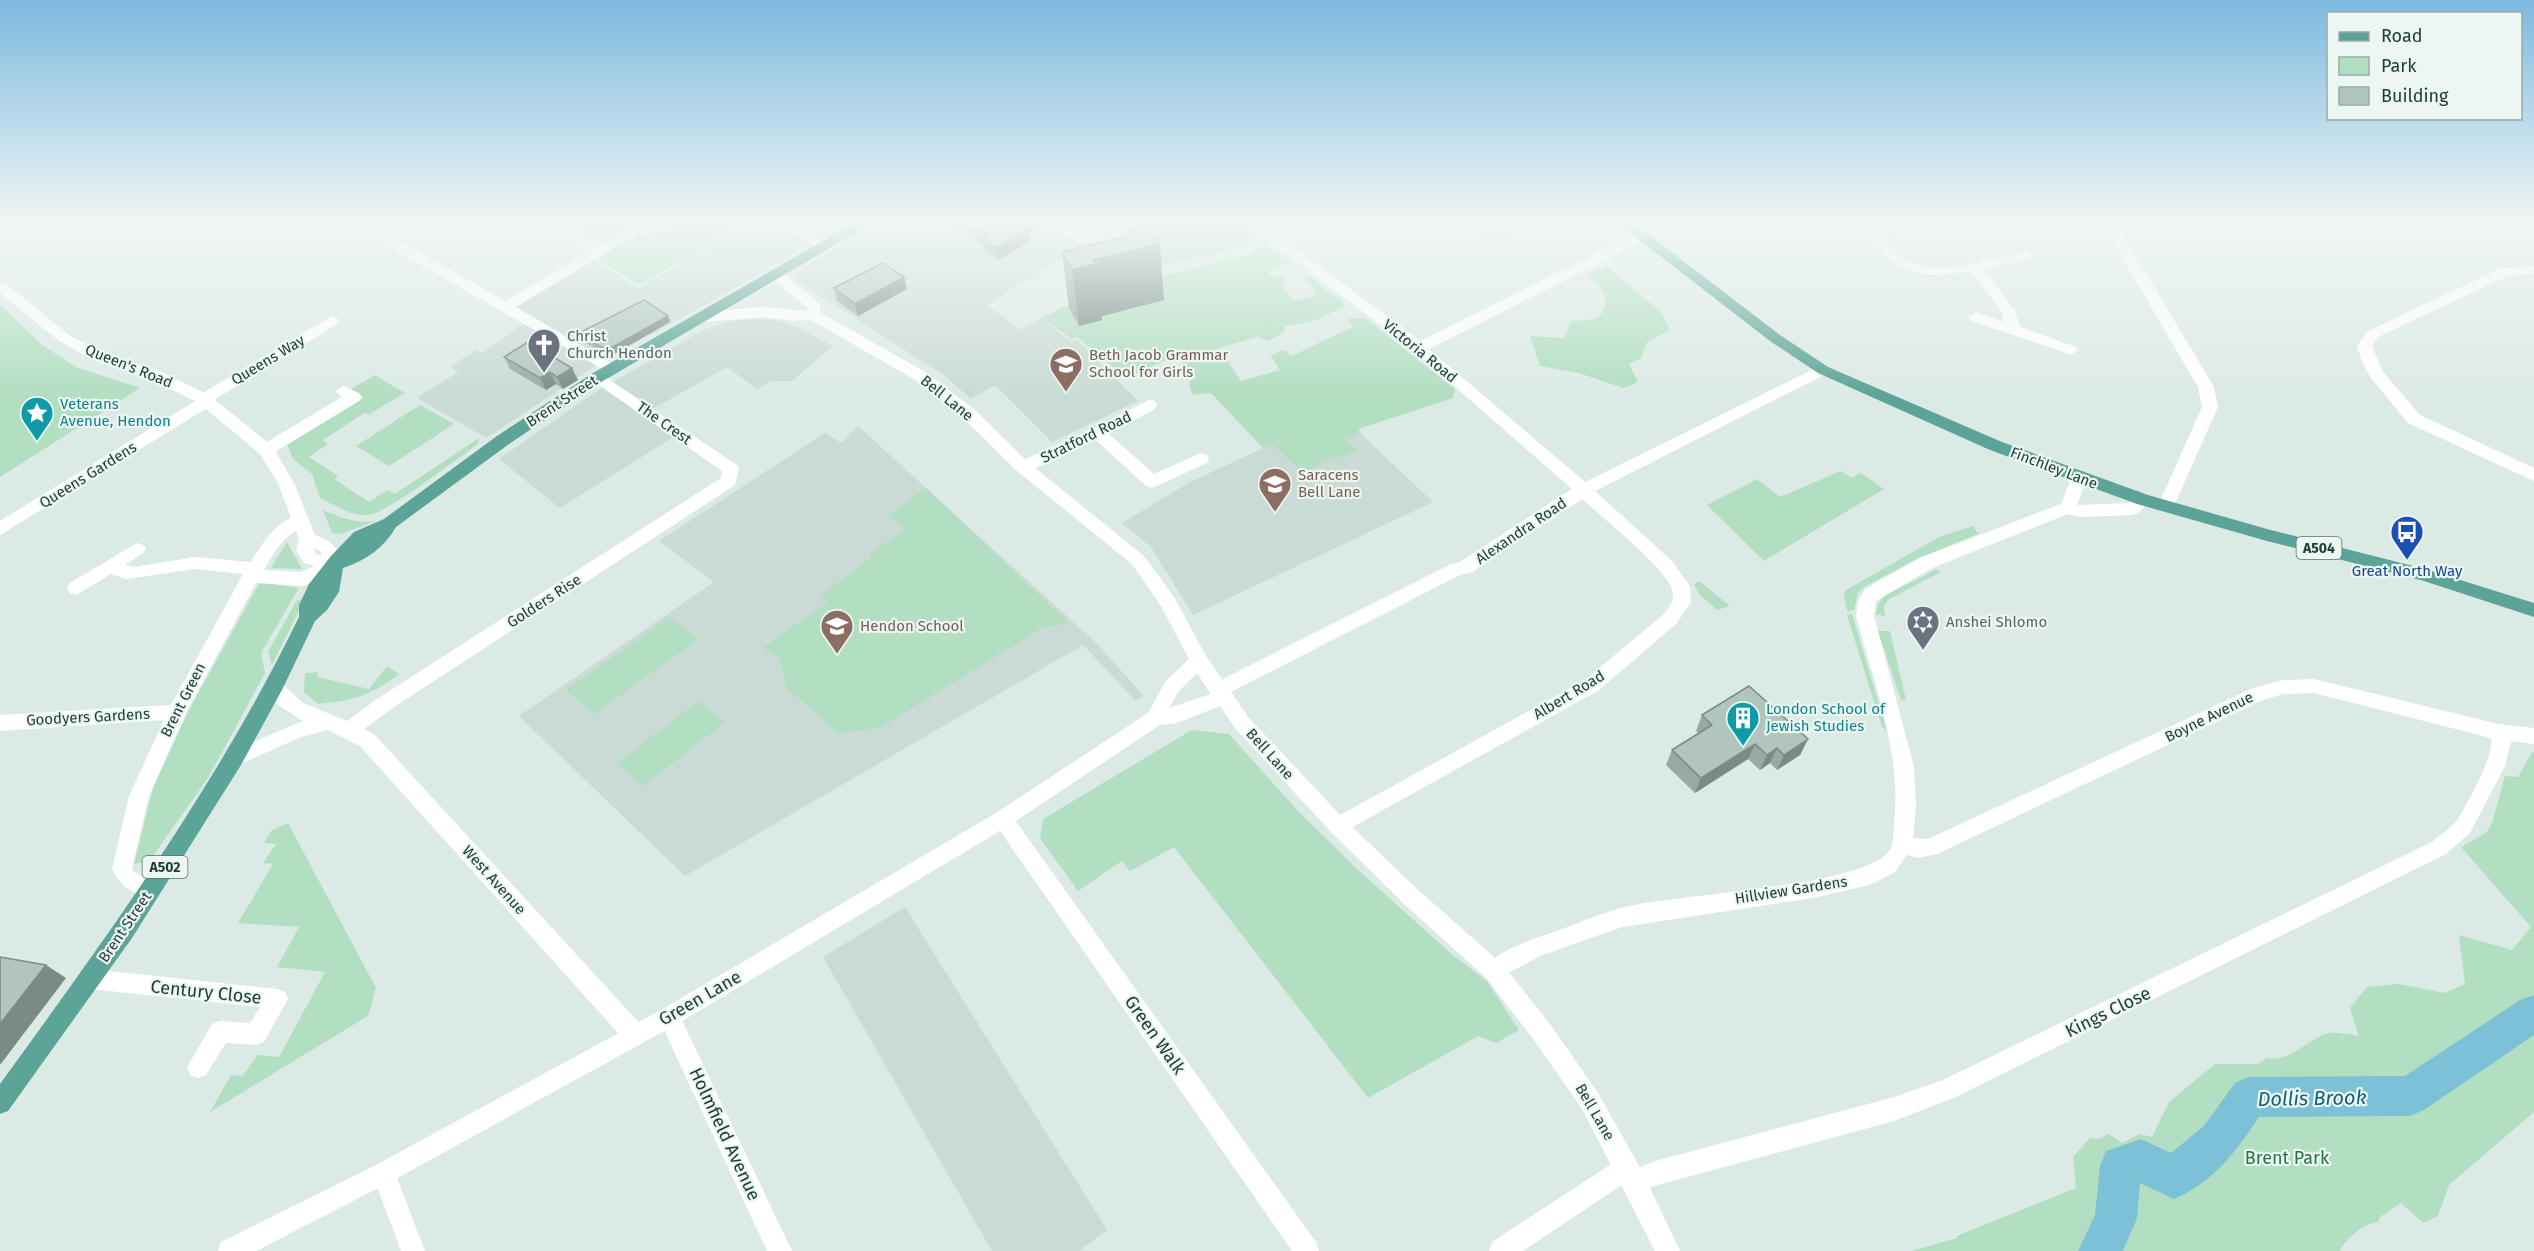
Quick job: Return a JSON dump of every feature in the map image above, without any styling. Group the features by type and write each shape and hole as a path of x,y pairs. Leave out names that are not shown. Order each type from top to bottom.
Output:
{"main road":[{"name":"Brent Street","path":"0,1103 90,979 234,759 274,688 308,617 321,605 330,592 334,565 370,548 384,535 390,523 502,440 604,373 768,279"},
{"name":"Finchley Lane","path":"1699,279 1775,338 1823,370 1996,446 2143,500 2425,575 2534,610"}],"street":[{"name":"The Crest","path":"458,279 506,307 604,373 730,470"},
{"path":"506,307 553,279"},
{"name":"Bell Lane","path":"781,279 814,306 814,315"},
{"name":"Victoria Road","path":"1328,279 1419,348 1583,490"},
{"path":"1419,348 1556,279"},
{"path":"1984,279 2009,312 2013,330"},
{"path":"2142,279 2206,387 2210,407 2166,506"},
{"path":"2488,279 2373,333 2364,346 2364,354 2405,411 2414,419 2534,476"},
{"name":"Queen's Road","path":"0,286 64,338 103,359 154,375 206,400 266,450 286,483 308,539 305,550 310,559 334,565"},
{"name":"Bell Lane","path":"704,317 764,312 793,316 814,315 922,377 970,415 1023,467 1138,560 1168,602 1199,661 1220,694 1280,766 1410,896 1494,971 1564,1061 1590,1101 1630,1174 1668,1251"},
{"path":"1975,317 2071,350"},
{"name":"Queens Way","path":"206,400 332,321"},
{"name":"Alexandra Road","path":"1220,694 1455,570 1466,567 1583,490 1823,370"},
{"path":"266,450 354,397 343,391"},
{"name":"Queens Gardens","path":"0,529 206,400"},
{"name":"Stratford Road","path":"1023,467 1098,433 1149,405"},
{"path":"1098,433 1152,482 1201,459"},
{"name":"Golders Rise","path":"350,729 384,704 729,481 730,470"},
{"path":"2067,508 2074,496 2079,478"},
{"name":"Albert Road","path":"1338,826 1592,685 1647,640 1678,609 1683,593 1676,577 1583,490"},
{"name":"Hillview Gardens","path":"1494,971 1533,950 1577,931 1622,917 1813,889 1869,876 1887,867 1896,857 1902,844 1906,806 1904,767 1867,627 1865,616 1867,601 1879,589 1926,563 2067,508 2079,510 2132,509 2143,500"},
{"name":"Brent Green","path":"150,890 124,875 123,862 139,796 177,712 253,573 276,536 300,520"},
{"path":"75,588 137,549"},
{"path":"111,567 126,573 135,573 195,562 253,573 303,579 334,565"},
{"name":"Green Lane","path":"1156,718 1160,703 1188,669 1199,661"},
{"name":"Boyne Avenue","path":"1902,844 1918,849 1930,848 2258,694 2283,687 2298,685 2333,689 2498,732 2534,736"},
{"path":"274,688 292,708 326,723 350,729"},
{"name":"Green Lane","path":"230,1251 384,1173 669,1017 1003,819 1156,718 1177,715 1220,694"},
{"name":"Goodyers Gardens","path":"0,723 177,712"},
{"path":"234,759 297,730 326,723"},
{"name":"West Avenue","path":"350,729 367,740 635,1035"},
{"name":"Kings Close","path":"1630,1174 1652,1174 1894,1109 1948,1089 2439,848 2463,827 2495,766 2502,742 2498,732"},
{"name":"Green Walk","path":"1003,819 1307,1251"},
{"name":"Century Close","path":"90,979 276,999 256,1034 220,1032 198,1067"},
{"name":"Holmfield Avenue","path":"669,1017 780,1251"},
{"path":"384,1173 413,1251"},
{"path":"1501,1251 1630,1174"}],"shaded area":[{"path":"553,279 624,279 638,288 653,279 749,279 609,357 486,438 417,398 458,372 450,367 476,350 482,353 529,320 506,307"},
{"path":"795,279 1027,279 987,305 1020,330 1041,318 1071,342 1076,339 1138,401 1052,442 995,385 971,399 945,376"},
{"path":"751,319 775,320 792,325 833,346 792,381 770,381 757,389 727,367 649,411 680,433 560,508 499,459 594,393 703,330 726,322"},
{"name":"Saracens Bell Lane","path":"1343,411 1364,437 1433,502 1193,615 1151,547 1122,523 1190,482"},
{"name":"Hendon School","path":"858,426 1096,643 1144,696 1136,701 1083,645 685,876 519,716 714,582 659,541 825,433 841,443"},
{"path":"905,907 1107,1230 1079,1251 992,1251 823,957"}],"green space":[{"path":"630,279 649,279 639,285"},
{"path":"1151,279 1284,279 1287,282 1282,284 1294,301 1317,295 1307,279 1314,279 1323,289 1342,301 1343,307 1314,321 1285,326 1284,332 1268,341 1257,337 1219,348 1241,381 1280,370 1271,356 1283,350 1292,356 1354,326 1347,319 1365,318 1455,389 1453,398 1358,429 1360,432 1344,438 1357,451 1340,457 1333,456 1303,473 1273,445 1297,433 1263,448 1211,393 1192,395 1189,382 1196,377 1175,356 1126,378 1077,337 1072,339 1041,318 1066,306 1140,289"},
{"path":"1593,279 1622,279 1661,312 1670,330 1647,342 1641,358 1629,364 1638,382 1623,388 1579,373 1540,366 1530,336 1564,338 1572,321 1597,319 1606,301 1598,284"},
{"path":"0,305 42,345 76,367 140,388 0,477"},
{"path":"375,375 405,393 368,415 366,412 323,440 328,444 309,457 338,476 334,479 369,502 387,490 395,494 479,438 478,444 405,496 377,512 362,515 320,498 312,474 293,459 287,444 364,398 351,389"},
{"path":"420,405 454,424 389,466 356,446"},
{"path":"1841,471 1851,478 1861,473 1884,489 1764,561 1707,505 1757,479 1780,497"},
{"path":"926,488 1068,623 1042,628 881,727 839,734 786,687 780,658 763,648 828,602 821,595 870,559 870,554 906,529 889,515"},
{"path":"323,510 349,520 376,521 340,534 332,533"},
{"path":"1973,526 1978,534 1918,558 1864,587 1858,593 1854,610 1847,611 1844,595 1846,590 1939,537"},
{"path":"287,542 302,569 271,568"},
{"path":"1937,569 1940,572 1888,600 1884,606 1885,616 1876,614 1878,604 1884,596"},
{"path":"1699,581 1730,606 1717,610 1699,594 1694,584"},
{"path":"260,582 299,588 261,653 265,673 208,778 150,860 134,864 153,788 190,708"},
{"path":"297,600 304,600 272,665 268,652"},
{"path":"1852,614 1887,731 1882,727 1847,615"},
{"path":"670,617 698,639 594,714 566,690"},
{"path":"1878,631 1890,631 1906,700 1901,700"},
{"path":"387,666 399,674 361,696 318,704 304,692 305,673 318,672 317,677 369,689"},
{"path":"699,701 725,722 643,786 617,763"},
{"path":"1192,730 1229,734 1297,810 1357,869 1455,957 1487,981 1519,1030 1496,1043 1478,1036 1368,1098 1174,847 1130,871 1122,861 1078,891 1040,838 1043,819"},
{"name":"Brent Park","path":"2534,752 2534,1112 2449,1185 2438,1216 2423,1223 2401,1203 2381,1216 2378,1222 2356,1232 2346,1241 2340,1251 1912,1251 1957,1238 1957,1236 2076,1188 2073,1157 2090,1138 2099,1139 2109,1134 2122,1143 2140,1134 2152,1137 2169,1102 2215,1064 2258,1064 2267,1058 2275,1059 2291,1054 2329,1033 2359,1036 2350,1008 2367,987 2398,984 2445,993 2465,984 2459,935 2512,950 2531,927 2461,847 2486,833 2492,823 2505,776 2518,777"},
{"path":"288,823 376,988 368,1016 210,1112 231,1075 243,1076 257,1055 279,1057 325,972 277,967 299,927 238,923 273,864 263,863 276,844 264,843 271,831"}],"building":[{"path":"851,279 900,279 855,304 834,288"},
{"path":"644,300 668,316 611,348 603,348 577,334"},
{"path":"528,342 572,368 557,377 550,372 540,378 504,357"},
{"name":"London School of Jewish Studies","path":"1749,686 1808,739 1784,755 1777,748 1767,755 1755,744 1701,778 1672,750 1712,725 1702,715"},
{"path":"0,957 46,965 0,1024"}],"waterway":[{"name":"Dollis Brook","path":"2100,1251 2116,1218 2121,1166 2141,1160 2174,1178 2219,1141 2249,1097 2410,1096 2534,1013"}],"place":[{"name":"Christ Church Hendon","path":"544,374"},
{"name":"Beth Jacob Grammar School for Girls","path":"1066,393"},
{"name":"Veterans Avenue, Hendon","path":"37,442"},
{"name":"Saracens Bell Lane","path":"1275,513"},
{"name":"Great North Way","path":"2407,561"},
{"name":"Anshei Shlomo","path":"1923,651"},
{"name":"Hendon School","path":"837,655"},
{"name":"London School of Jewish Studies","path":"1743,747"}]}
